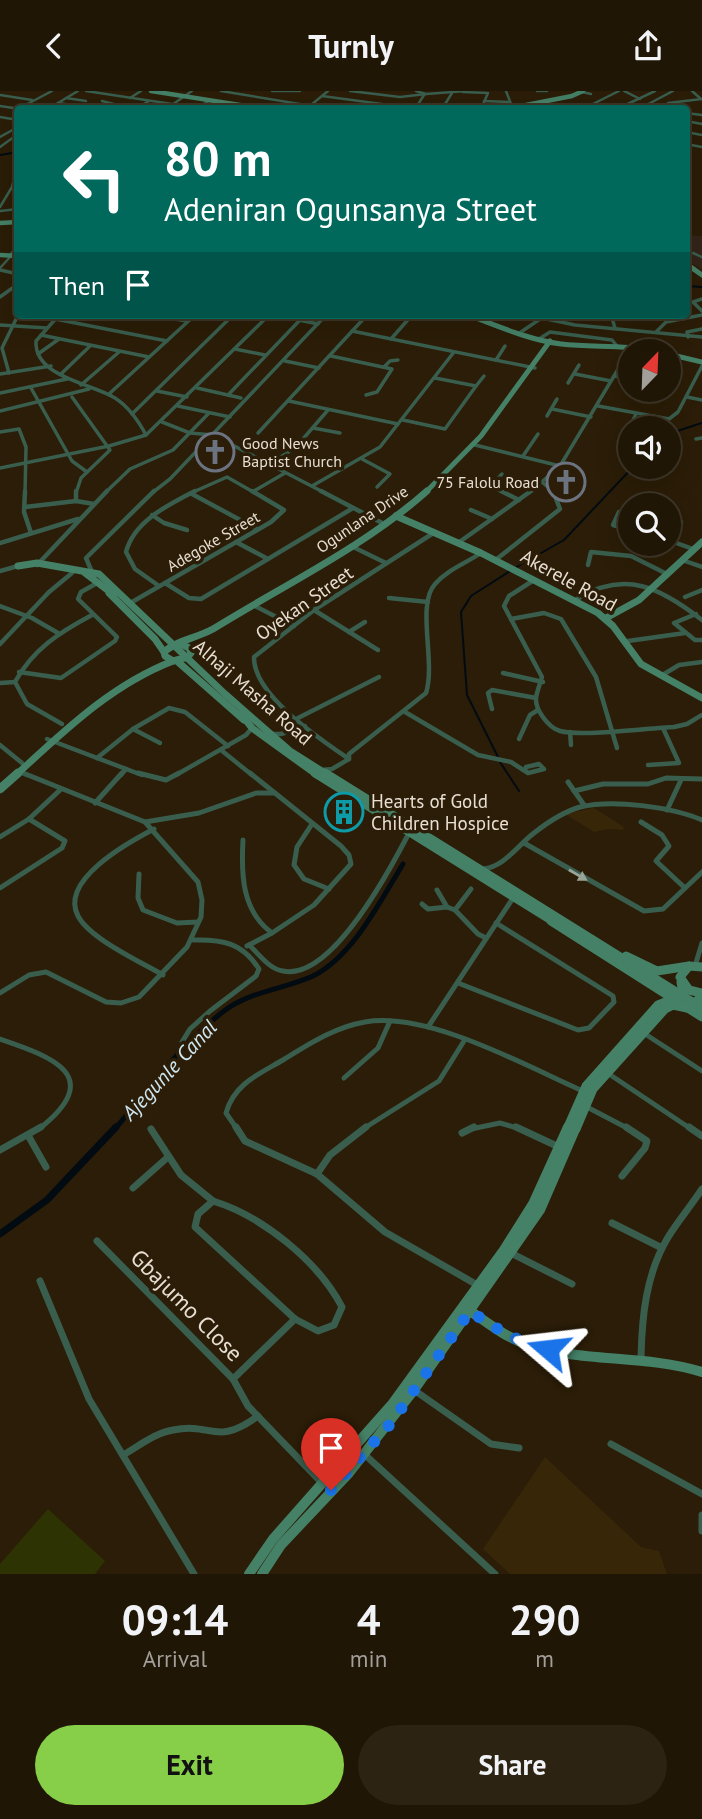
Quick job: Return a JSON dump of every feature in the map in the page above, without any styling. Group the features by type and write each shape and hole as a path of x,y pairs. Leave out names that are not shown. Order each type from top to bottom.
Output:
{"main road":[{"path":"152,91 242,105"},
{"path":"531,105 583,91"},
{"path":"0,254 14,255"},
{"path":"470,319 516,336 551,342 618,346"},
{"path":"479,319 518,334 551,342 617,346"},
{"name":"Ogunlana Drive","path":"50,740 62,724 152,666 169,647 201,636 400,516 454,473 477,446 551,342"},
{"path":"681,358 702,364"},
{"path":"400,516 460,541 607,618 641,664 702,696"},
{"name":"Akerele Road","path":"400,516 498,558 512,567"},
{"path":"607,618 634,604 702,542"},
{"name":"Alhaji Masha Road","path":"18,566 37,564 99,574 105,586"},
{"name":"Alhaji Masha Road","path":"90,573 224,695 252,728 294,760 497,878 550,917"},
{"name":"Akerele Road","path":"536,579 577,599 607,618 646,663 702,696"},
{"path":"105,586 132,602 191,652 252,728"},
{"path":"105,586 155,639 164,653 252,728"},
{"name":"Ogunlana Drive","path":"50,740 85,712 155,668 188,657 201,641 255,605"},
{"name":"Alhaji Masha Road","path":"252,728 280,738 321,770 331,773 414,831"},
{"path":"0,789 50,740"},
{"path":"0,783 20,768"},
{"name":"Alhaji Masha Road","path":"435,843 513,898 550,917 702,1009"},
{"path":"550,917 653,970 695,967"},
{"path":"550,917 702,1017"},
{"path":"360,1451 393,1403 540,1210 583,1091 640,1030 658,1006 674,1000 684,992 681,972 695,967"},
{"path":"640,1030 669,1006 687,1008 702,995 689,990 681,982"},
{"path":"508,1252 580,1105 604,1070"},
{"path":"249,1574 268,1545 327,1487 414,1390 470,1311 481,1288"},
{"path":"470,1311 502,1332 535,1346 641,1357 702,1372"},
{"path":"262,1574 281,1545 327,1487"}],"street":[{"path":"26,105 52,91"},
{"path":"55,105 78,91"},
{"path":"86,91 172,104 192,91"},
{"path":"130,98 141,91"},
{"path":"221,91 310,105 328,91"},
{"path":"266,98 273,91 300,91"},
{"path":"286,101 300,91"},
{"path":"350,91 400,97 488,93 482,105"},
{"path":"416,91 425,94"},
{"path":"506,91 512,105"},
{"path":"537,91 547,91"},
{"path":"583,91 591,93"},
{"path":"591,105 619,91"},
{"path":"626,91 640,99"},
{"path":"626,105 655,91"},
{"path":"650,104 673,91"},
{"path":"692,91 702,99"},
{"path":"444,105 452,93"},
{"path":"418,105 425,94"},
{"path":"0,95 34,100"},
{"path":"233,103 245,95"},
{"path":"322,96 389,105"},
{"path":"66,98 86,101"},
{"path":"668,103 702,99"},
{"path":"202,105 209,100"},
{"path":"102,101 118,105"},
{"path":"142,105 149,101"},
{"path":"484,101 510,102"},
{"path":"58,103 73,105"},
{"path":"0,137 14,129"},
{"path":"0,130 10,131"},
{"path":"0,209 2,199 14,180"},
{"path":"693,253 702,257"},
{"path":"0,269 14,255"},
{"path":"0,297 14,286"},
{"path":"694,305 693,302 702,299"},
{"path":"690,306 694,305"},
{"path":"694,305 702,313"},
{"path":"9,373 2,348 16,319"},
{"path":"55,319 35,345 38,354 67,379 109,394 132,414 146,435"},
{"path":"66,319 167,341"},
{"path":"175,319 187,321"},
{"path":"109,394 190,319"},
{"path":"132,414 229,319"},
{"path":"0,468 109,446 146,435 265,319"},
{"path":"295,319 318,324"},
{"path":"90,573 86,558 213,435 322,319"},
{"path":"258,433 363,319"},
{"path":"391,339 408,319"},
{"path":"518,334 541,319"},
{"path":"550,319 571,326 702,337"},
{"path":"612,319 615,328"},
{"path":"656,332 666,322 678,319"},
{"path":"228,395 300,320"},
{"path":"0,325 47,328"},
{"path":"688,337 687,332 702,329"},
{"path":"352,331 533,368"},
{"path":"538,339 550,332 612,340 617,346"},
{"path":"41,335 149,357"},
{"path":"38,354 58,339"},
{"path":"61,373 90,346"},
{"path":"496,360 505,346"},
{"path":"235,349 265,355"},
{"path":"81,385 119,352"},
{"path":"312,486 380,447 454,352"},
{"path":"331,356 384,367 393,372 375,394 366,395"},
{"path":"384,367 390,361 398,360"},
{"path":"285,361 319,368"},
{"path":"598,406 669,419 678,412 687,397 702,364"},
{"path":"568,383 579,365"},
{"path":"0,374 51,366"},
{"path":"460,541 543,483 560,466 618,371"},
{"path":"575,374 611,381"},
{"path":"402,420 445,429 484,376"},
{"path":"435,378 476,386"},
{"path":"0,393 67,379"},
{"path":"31,387 68,455 75,464 87,471"},
{"path":"197,387 241,398"},
{"path":"0,411 91,389"},
{"path":"157,391 187,397"},
{"path":"72,397 110,450 75,485 76,501"},
{"path":"687,397 702,400"},
{"path":"547,416 557,399"},
{"path":"289,401 398,424"},
{"path":"178,406 230,417"},
{"path":"552,409 591,417"},
{"path":"270,464 296,447 328,410"},
{"path":"37,564 78,519 134,466 173,450 209,413"},
{"path":"162,422 190,433 213,435 386,525"},
{"path":"313,428 340,433"},
{"path":"0,432 19,429 26,447 24,512 31,533"},
{"path":"523,456 538,434"},
{"path":"696,439 702,438"},
{"path":"477,446 560,466"},
{"path":"362,459 388,471 390,477 377,487"},
{"path":"327,460 343,469"},
{"path":"254,491 285,473"},
{"path":"502,474 490,486 519,500"},
{"name":"Adegoke Street","path":"132,602 280,516 284,510 227,477 192,494"},
{"path":"498,558 560,509 555,493 543,483"},
{"path":"159,586 135,569 127,552 131,533 152,515 192,494 257,529"},
{"path":"26,507 76,501 94,504"},
{"path":"165,583 189,598 198,600 353,508"},
{"path":"471,510 492,520"},
{"path":"152,515 164,523 187,530"},
{"path":"0,543 78,519"},
{"name":"Oyekan Street","path":"349,759 305,726 259,679 254,657 314,610 436,532"},
{"path":"236,542 268,559"},
{"path":"597,552 602,544"},
{"path":"681,545 693,549"},
{"name":"Oyekan Street","path":"352,546 386,563"},
{"path":"588,565 590,553 597,552 633,557 667,574"},
{"path":"331,773 349,759 349,754 426,693 431,680 428,602 432,588 481,553"},
{"path":"682,560 702,568"},
{"path":"1,563 2,571 18,566"},
{"path":"0,644 49,592 76,572"},
{"path":"536,579 505,601 505,609 534,660 542,682 536,698 538,710 556,729 569,739 613,731 687,725 702,715"},
{"path":"577,599 594,587 624,581 670,596 702,620"},
{"path":"19,672 61,678 108,647 117,637 92,615 78,596 105,586"},
{"path":"685,597 702,590"},
{"path":"389,598 428,602"},
{"path":"255,605 294,626"},
{"path":"0,607 28,616 58,633"},
{"path":"314,610 378,650"},
{"path":"511,619 546,613 561,619 596,677 617,748"},
{"path":"696,614 674,622 695,640 702,640"},
{"path":"62,724 31,708 20,699 15,682 33,653 58,633 92,615"},
{"path":"349,632 365,622"},
{"path":"0,632 9,635"},
{"path":"628,641 685,633"},
{"path":"664,674 679,665 702,662"},
{"path":"503,673 542,682"},
{"path":"298,718 379,677"},
{"path":"0,683 15,682"},
{"path":"492,709 488,693 492,690 536,698"},
{"path":"97,758 161,710 175,708 193,717 228,746"},
{"path":"519,739 530,715 538,710"},
{"path":"405,712 486,758 514,764 525,771"},
{"path":"280,738 305,726"},
{"path":"50,740 166,780 228,746 252,728"},
{"path":"648,765 678,763 663,728"},
{"path":"133,729 160,743"},
{"path":"0,745 20,768 60,790 145,821 198,882 202,893 198,922 192,940 176,964 139,997 114,1004 93,999 51,973 30,973 0,993"},
{"path":"221,750 341,846 351,859 349,869 314,905 272,933 246,946"},
{"path":"95,803 126,768"},
{"path":"574,791 603,784 648,784 666,778 702,779"},
{"path":"667,810 676,785 681,780"},
{"path":"568,782 584,805"},
{"path":"256,793 263,783"},
{"path":"0,838 29,819 60,790"},
{"path":"145,821 207,811 256,793 275,793"},
{"path":"482,869 496,868 558,814 584,805 605,802 667,810 702,820"},
{"path":"0,888 62,848 65,841 29,819"},
{"path":"641,822 663,836 669,846 656,861 664,872 675,877 685,888"},
{"path":"313,824 297,847 294,865 304,879 329,889"},
{"path":"154,829 108,855 85,880 75,896 75,903 78,916 91,929 163,975"},
{"path":"192,940 246,946 272,966 288,972 296,971 324,955 358,916 385,879 414,831"},
{"path":"243,840 241,859 254,918 272,933"},
{"path":"524,843 645,911 663,909 702,872"},
{"path":"496,868 497,878"},
{"path":"139,874 138,898 143,910 177,923 198,922"},
{"path":"455,910 471,889"},
{"path":"437,890 447,907"},
{"path":"428,1027 513,898"},
{"path":"422,904 430,910 447,907 455,910 478,934 486,938"},
{"path":"458,983 578,1030 589,1028 614,1002 613,996 589,979 496,923"},
{"path":"695,967 702,943"},
{"path":"182,1042 196,1024 256,976 259,969 246,946"},
{"path":"259,969 272,966"},
{"path":"481,1288 385,1232 317,1174 245,1141 226,1113 230,1098 251,1079 329,1033 367,1021 390,1021 428,1027 583,1091"},
{"path":"344,1078 378,1048 390,1021"},
{"path":"640,1030 702,1071"},
{"path":"0,1039 50,1059 65,1070 69,1081 69,1094 50,1121 29,1137 0,1150"},
{"path":"317,1174 350,1137 439,1081 464,1041"},
{"path":"604,1070 702,1136"},
{"path":"580,1105 627,1127 647,1141 622,1176"},
{"path":"462,1133 476,1125 498,1121 559,1147"},
{"path":"151,1129 181,1175 213,1201 224,1202 258,1220 331,1286 340,1298 342,1307 331,1329 318,1331 295,1319 195,1227 198,1214 213,1201"},
{"path":"29,1137 46,1167"},
{"path":"133,1188 168,1157"},
{"path":"641,1357 644,1308 662,1248 702,1189"},
{"path":"612,1223 662,1248"},
{"name":"Gbajumo Close","path":"97,1241 233,1379 240,1394 258,1416 327,1487"},
{"path":"508,1252 572,1284"},
{"path":"40,1281 75,1370 194,1574"},
{"path":"233,1379 295,1319"},
{"path":"414,1390 492,1444 519,1448"},
{"path":"123,1455 172,1430 192,1429 225,1435 243,1428 258,1416"},
{"path":"611,1444 702,1494"},
{"path":"360,1451 491,1573"},
{"path":"702,1515 702,1531"}],"shaded area":[{"path":"690,235 702,236 702,270 690,262"},
{"path":"594,808 624,827 623,830 594,832 565,814"},
{"path":"545,1457 641,1547 659,1551 667,1574 510,1574 483,1549"}],"green space":[{"path":"48,1509 105,1561 95,1574 0,1574 0,1564"}],"waterway":[{"path":"0,155 14,153"},
{"path":"690,286 702,287"},
{"path":"681,430 702,423"},
{"path":"515,568 564,540 622,479"},
{"path":"498,757 467,695 461,612 471,596 510,571"},
{"path":"500,762 519,791"},
{"name":"Ajegunle Canal","path":"115,1129 180,1052 224,1011 245,999 313,976 341,955 365,926 403,864"},
{"name":"Ajegunle Canal","path":"0,1234 47,1200 116,1127"}],"place":[{"name":"Good News Baptist Church","path":"215,452"},
{"name":"75 Falolu Road","path":"566,482"},
{"name":"Hearts of Gold Children Hospice","path":"344,812"}],"route":[{"path":"331,1490 391,1423 470,1311 519,1341 548,1349"}]}
